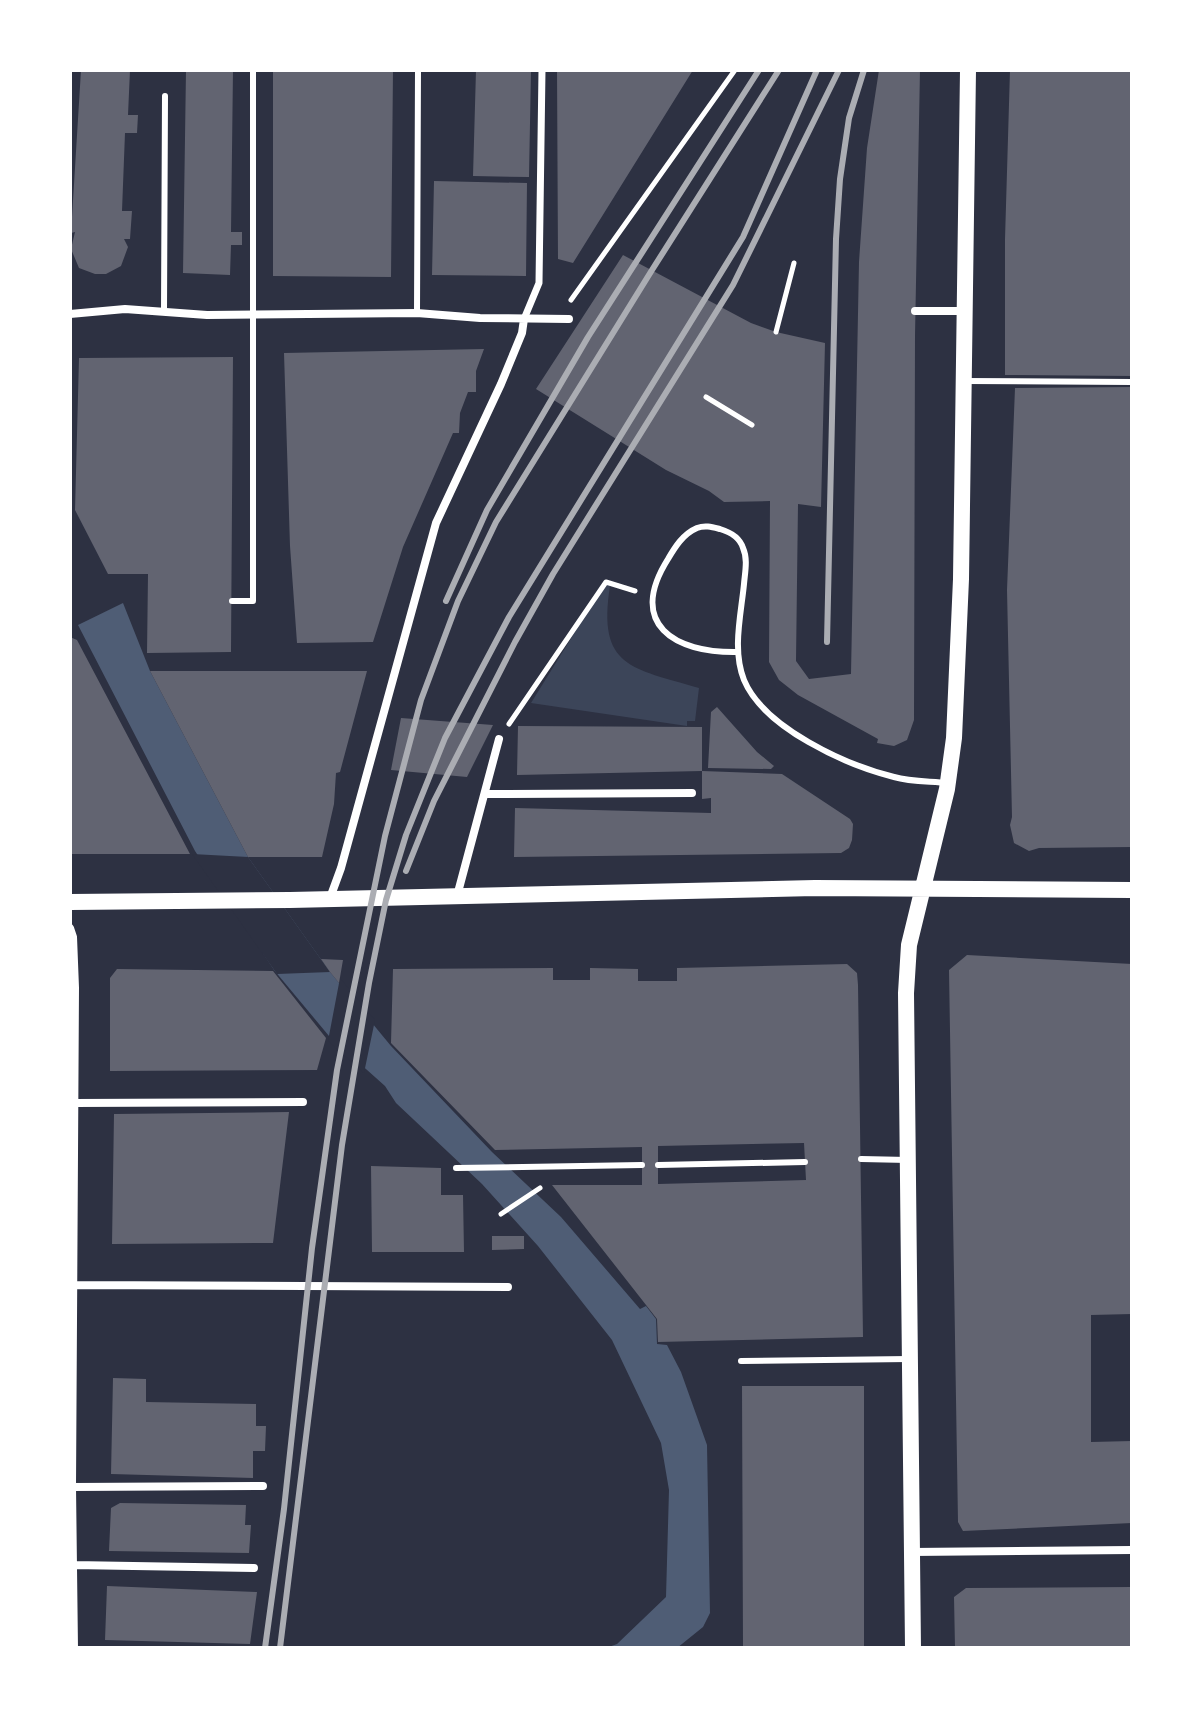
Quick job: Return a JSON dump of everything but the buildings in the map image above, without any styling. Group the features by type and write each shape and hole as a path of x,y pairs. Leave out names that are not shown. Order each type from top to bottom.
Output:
{"main road":[{"path":"913,1648 908,957 948,783 954,738 965,381 968,70"},
{"path":"70,902 923,888 1132,890"}],"street":[{"path":"329,899 341,868 436,523 501,384 539,283 542,70"},
{"path":"70,314 125,309 207,315 417,313 569,319"},
{"path":"915,311 966,311"},
{"path":"457,896 499,739"},
{"path":"486,794 692,793"},
{"path":"70,928 75,988 74,1648"},
{"path":"74,1103 303,1102"},
{"path":"73,1285 508,1287"},
{"path":"72,1487 263,1486"},
{"path":"911,1552 1132,1550"},
{"path":"73,1565 254,1568"}],"lane":[{"path":"232,601 253,601 253,70"},
{"path":"417,313 418,70"},
{"path":"164,311 165,96"},
{"path":"965,381 1132,382"},
{"path":"737,652 703,649 667,636 656,624 652,596 659,572 675,547 688,533 699,527 711,526 736,537 743,546 746,562 737,652 743,678 762,709 815,744 866,768 896,778 948,783"},
{"path":"861,1159 908,1160"},
{"path":"658,1165 805,1162"},
{"path":"456,1168 642,1165"},
{"path":"741,1361 909,1359"}],"path":[{"path":"557,319 735,70"},
{"path":"776,332 794,263"},
{"path":"706,397 752,425"},
{"path":"499,739 606,582 652,596"},
{"path":"501,1214 544,1186"}],"shaded area":[{"path":"606,582 610,586 607,613 609,634 624,660 638,669 699,688 695,721 687,721 687,726 531,703"},
{"path":"123,603 150,671 248,857 330,972 391,1046 492,1152 561,1217 640,1309 646,1306 656,1319 657,1344 667,1345 681,1372 707,1445 710,1613 703,1627 677,1648 606,1648 617,1644 666,1597 669,1490 661,1443 612,1340 538,1246 482,1184 396,1103 385,1086 329,1036 274,970 195,851 78,625"}],"pier":[{"path":"192,854 248,857 330,972 277,974"},
{"path":"340,978 375,1020 364,1073 328,1041"}],"railway":[{"path":"446,601 487,510 588,337 759,70"},
{"path":"265,1648 284,1509 312,1248 337,1070 385,836 421,700 458,601 496,522 779,70"},
{"path":"280,1648 342,1145 386,900 406,835 445,738 509,617 743,237 817,70"},
{"path":"406,871 434,801 515,642 553,574 733,285 839,70"},
{"path":"827,642 836,239 840,179 849,118 864,70"}]}
